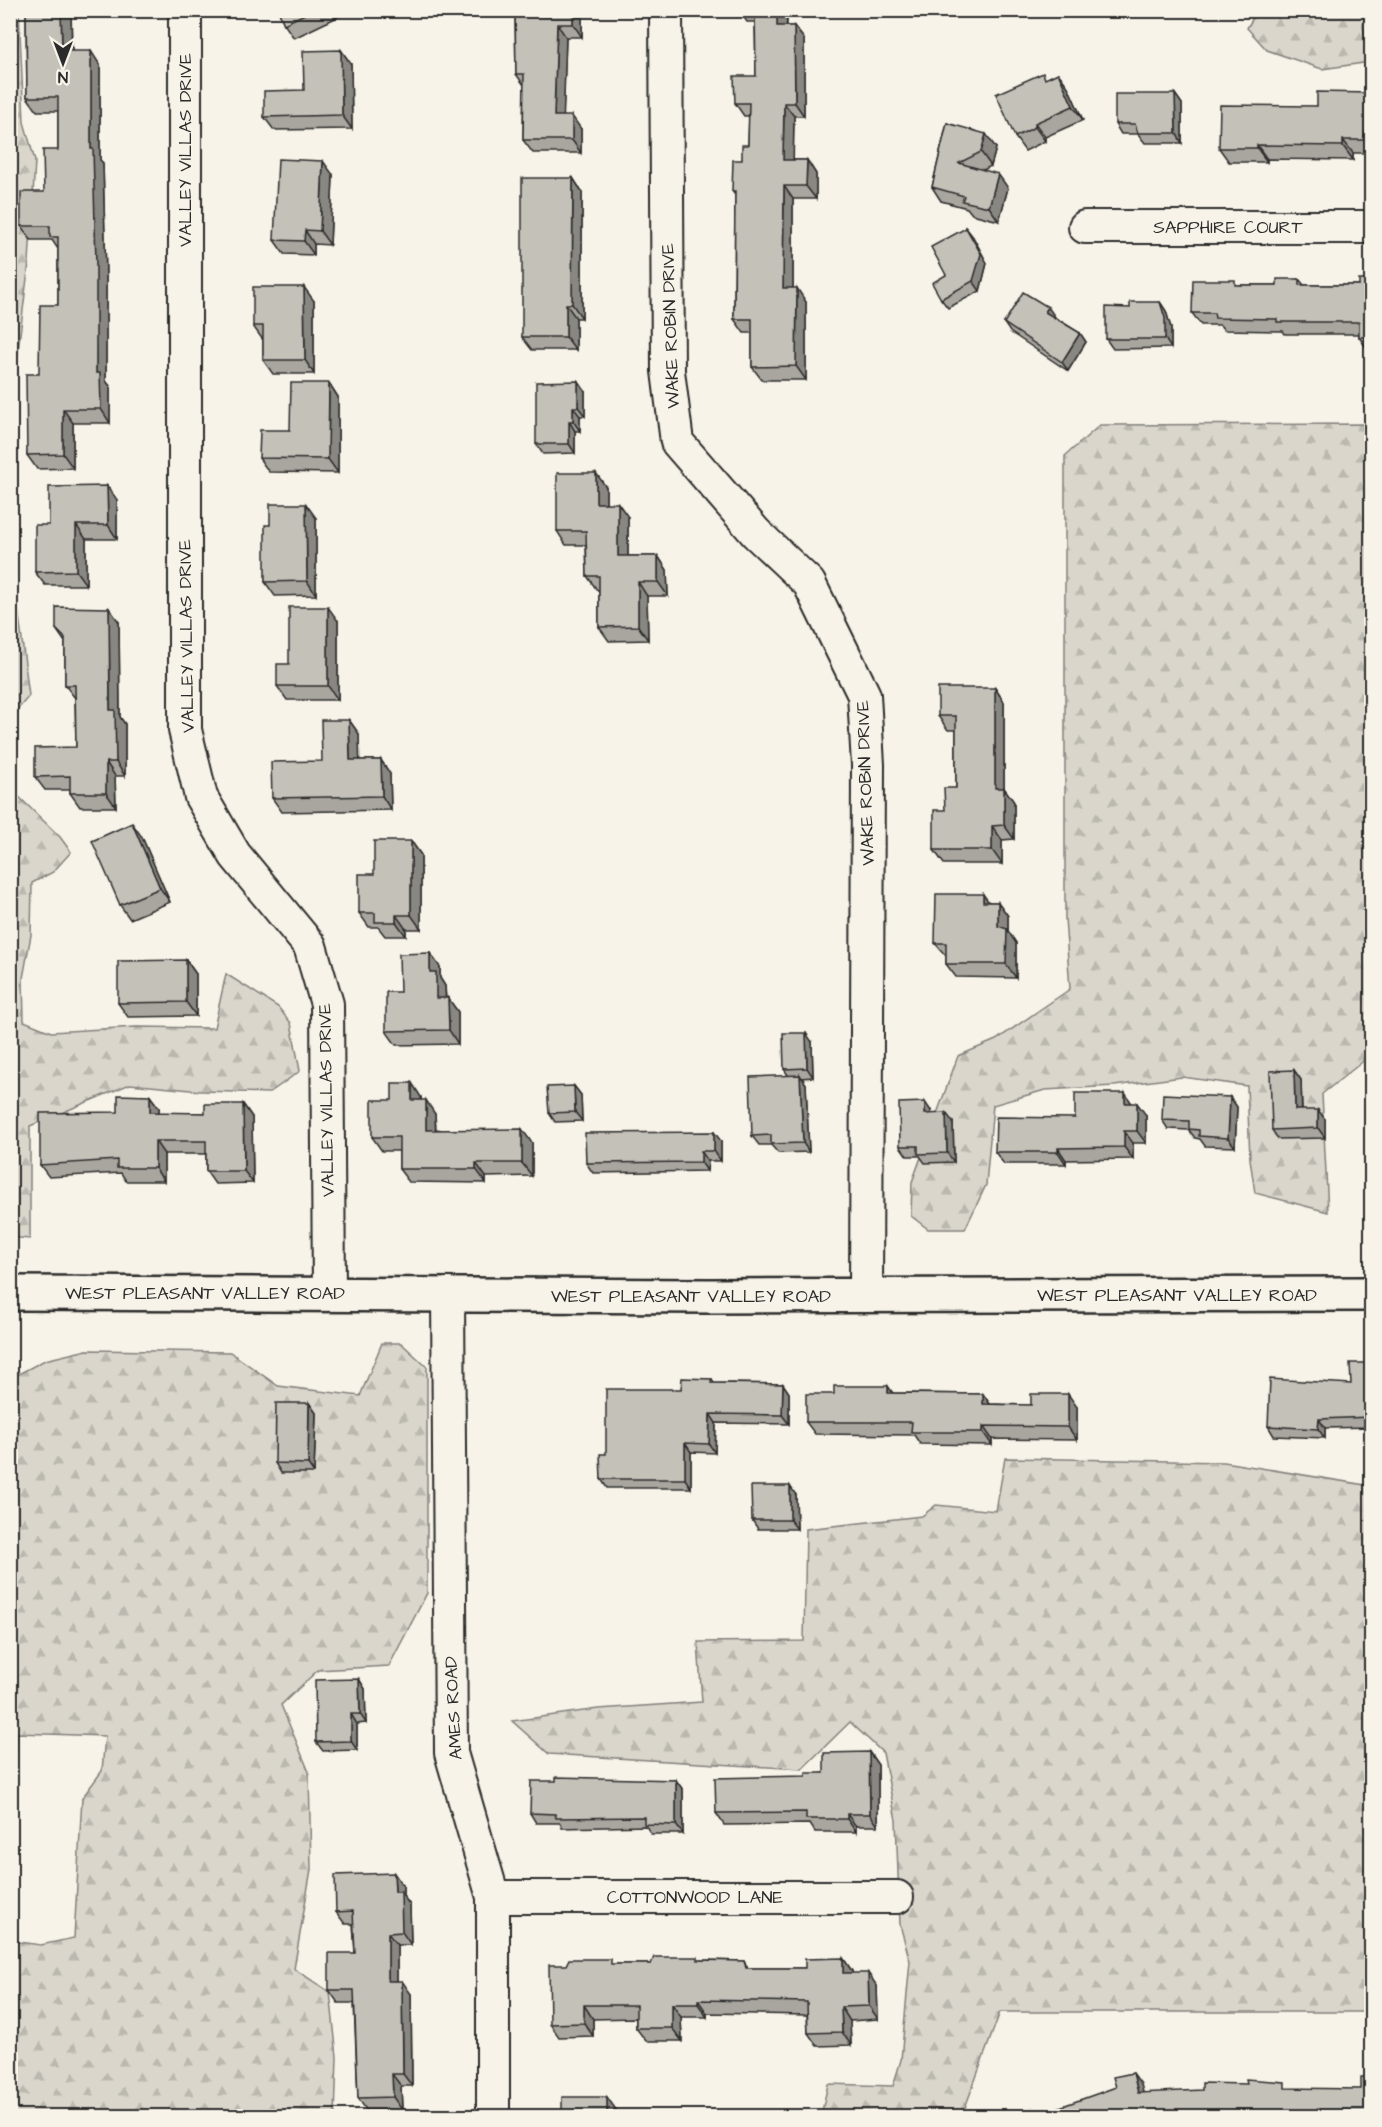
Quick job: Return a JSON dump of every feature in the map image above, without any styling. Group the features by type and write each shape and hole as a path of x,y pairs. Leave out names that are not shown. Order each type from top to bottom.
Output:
{"main road":[{"name":"WEST PLEASANT VALLEY ROAD","path":"10,1293 866,1296 1371,1294"}],"street":[{"name":"VALLEY VILLAS DRIVE","path":"185,10 185,730 201,796 235,855 310,946 327,1004 329,1293"},
{"name":"WAKE ROBIN DRIVE","path":"666,10 668,371 676,442 756,533 809,583 864,695 868,765 866,1296"},
{"name":"SAPPHIRE COURT","path":"1085,226 1371,226"},
{"name":"AMES ROAD","path":"448,1294 452,1752 493,1898 493,2116"},
{"name":"COTTONWOOD LANE","path":"493,1898 897,1898"}],"green space":[{"path":"19,10 24,122 35,161 29,262 11,407 10,11"},
{"path":"1257,11 1365,11 1363,26 1370,62 1322,69 1267,50 1247,28"},
{"path":"1371,424 1371,1055 1322,1094 1328,1212 1255,1193 1250,1159 1247,1086 1182,1077 1114,1086 1045,1090 993,1105 986,1185 965,1229 928,1229 911,1216 912,1182 958,1056 996,1040 1070,989 1065,918 1065,456 1100,425"},
{"path":"11,579 17,600 29,696 18,709 11,745"},
{"path":"10,765 15,793 60,837 71,852 53,872 32,883 31,935 23,978 24,1021 51,1032 136,1027 214,1028 226,974 278,1007 291,1023 300,1071 269,1093 201,1091 130,1084 30,1126 30,1239 10,1237"},
{"path":"382,1343 401,1343 427,1367 427,1593 389,1666 318,1670 281,1705 309,1772 311,1869 294,1969 330,1992 337,2057 335,2116 11,2116 11,1941 41,1945 74,1938 82,1798 102,1771 105,1736 17,1733 13,1823 11,1822 11,1378 45,1360 87,1350 230,1352 278,1386 360,1396"},
{"path":"1005,1458 1224,1462 1371,1486 1371,2012 1000,2012 962,2116 821,2116 828,2084 893,2086 901,2060 910,1961 900,1925 896,1820 883,1753 850,1722 802,1769 549,1754 512,1721 598,1709 702,1702 698,1642 804,1641 806,1529 922,1516 936,1505 996,1511"}],"building":[{"path":"26,10 61,10 62,51 91,51 96,373 100,373 101,409 63,409 63,454 27,455 26,374 39,374 40,305 58,305 58,237 50,237 50,226 21,226 21,192 44,192 43,150 58,150 58,97 27,97"},
{"path":"278,10 313,10 284,24"},
{"path":"515,10 573,10 573,24 557,24 554,116 572,116 572,140 523,140 524,74 516,74"},
{"path":"755,10 777,10 777,26 794,26 795,103 784,103 783,160 807,160 806,186 784,186 783,288 797,288 796,366 752,367 752,319 734,319 735,191 732,191 733,160 742,160 742,145 748,145 749,103 735,103 734,76 756,76"},
{"path":"341,50 342,115 264,117 264,91 304,90 303,51"},
{"path":"1043,73 1045,79 1058,73 1073,106 1035,123 1035,127 1015,137 996,94"},
{"path":"1317,92 1371,93 1371,132 1365,132 1364,140 1343,140 1343,146 1257,145 1257,148 1219,148 1220,105 1317,106"},
{"path":"1115,94 1175,94 1176,133 1138,133 1135,124 1115,124"},
{"path":"947,123 986,134 981,152 959,163 998,174 989,207 962,201 964,196 932,187"},
{"path":"278,159 323,161 320,231 305,230 304,241 274,240"},
{"path":"522,178 573,178 572,304 566,304 566,337 522,337"},
{"path":"966,228 981,254 973,281 941,299 932,283 946,275 931,247"},
{"path":"1277,279 1299,279 1299,285 1359,285 1359,280 1371,280 1371,337 1359,337 1359,322 1277,322 1277,319 1215,318 1214,313 1192,313 1193,280 1235,280 1235,285 1277,285"},
{"path":"253,287 304,287 305,360 263,360 263,326 253,326"},
{"path":"1023,292 1048,307 1045,312 1080,333 1062,362 1004,323"},
{"path":"1130,302 1160,302 1165,318 1165,339 1106,339 1106,307 1130,308"},
{"path":"578,381 578,407 573,407 573,421 569,421 569,444 536,444 536,382"},
{"path":"291,383 329,383 328,459 259,458 260,430 290,430"},
{"path":"557,473 596,473 596,503 618,503 618,556 658,556 658,582 638,582 638,626 599,627 599,576 587,576 586,531 557,531"},
{"path":"107,486 108,525 76,525 76,571 35,572 35,525 49,525 49,487"},
{"path":"270,504 306,504 307,581 265,582 265,525 270,525"},
{"path":"56,607 109,608 110,710 115,710 116,762 106,762 106,793 70,793 70,776 35,777 35,748 76,747 75,685 65,685 65,638 56,629"},
{"path":"289,607 328,607 328,686 277,686 277,664 289,664"},
{"path":"938,688 995,688 995,788 1004,788 1004,825 992,826 992,850 934,850 934,810 945,810 944,788 956,788 956,716 938,716"},
{"path":"321,720 349,720 350,760 381,760 382,796 272,798 271,762 322,761"},
{"path":"132,823 160,888 120,905 92,841"},
{"path":"374,841 411,841 411,915 396,915 396,922 375,922 375,913 359,913 359,874 374,874"},
{"path":"936,894 983,894 983,902 998,902 998,926 1007,929 1006,964 946,964 946,943 935,943"},
{"path":"430,953 430,972 436,972 436,998 448,998 449,1030 386,1031 386,992 400,992 399,954"},
{"path":"186,960 186,1002 118,1003 118,961"},
{"path":"783,1033 806,1033 807,1068 784,1069"},
{"path":"1294,1070 1295,1110 1318,1110 1318,1128 1272,1130 1270,1071"},
{"path":"800,1075 803,1143 771,1144 771,1135 752,1136 750,1077"},
{"path":"392,1083 412,1083 412,1100 426,1100 426,1130 522,1129 522,1163 476,1163 476,1169 399,1169 399,1137 372,1137 372,1100 392,1100"},
{"path":"574,1086 575,1112 549,1113 547,1087"},
{"path":"1075,1093 1125,1093 1125,1103 1137,1103 1137,1131 1124,1131 1124,1147 1058,1148 1058,1152 995,1152 996,1117 1075,1118"},
{"path":"1163,1094 1230,1097 1228,1138 1199,1136 1199,1130 1189,1129 1189,1121 1162,1120"},
{"path":"118,1095 150,1096 150,1112 205,1113 205,1104 243,1104 244,1171 206,1171 206,1141 155,1141 155,1168 117,1168 117,1160 40,1165 40,1113 118,1112"},
{"path":"925,1102 925,1114 946,1113 947,1153 918,1154 918,1146 900,1146 899,1103"},
{"path":"714,1132 714,1151 701,1151 701,1162 586,1163 585,1133"},
{"path":"1350,1363 1369,1363 1371,1417 1319,1419 1318,1429 1268,1426 1270,1379 1351,1384"},
{"path":"682,1378 712,1379 711,1383 783,1384 782,1415 710,1414 709,1444 685,1443 685,1479 601,1479 600,1454 606,1454 606,1389 681,1389"},
{"path":"834,1386 888,1386 888,1393 983,1394 983,1404 1031,1405 1031,1394 1068,1394 1068,1427 983,1426 983,1432 911,1432 912,1422 806,1422 806,1394 834,1394"},
{"path":"276,1403 309,1403 308,1464 275,1463"},
{"path":"751,1486 790,1486 790,1520 752,1520"},
{"path":"359,1679 360,1714 351,1714 351,1741 316,1742 315,1680"},
{"path":"869,1752 870,1814 847,1814 847,1819 806,1819 806,1812 716,1813 715,1778 806,1776 806,1773 824,1773 824,1753"},
{"path":"556,1777 676,1780 676,1825 644,1824 644,1817 556,1818 555,1814 530,1813 531,1781 556,1781"},
{"path":"394,1873 395,1892 401,1892 402,1932 388,1933 388,1981 402,1981 403,2074 392,2074 393,2097 358,2098 354,1990 329,1990 329,1953 355,1953 353,1911 336,1912 335,1875"},
{"path":"654,1957 698,1957 698,1960 744,1961 746,1968 805,1968 805,1959 843,1958 843,1973 868,1973 869,2006 841,2007 842,2032 808,2033 807,2002 698,2000 698,2004 672,2004 672,2028 636,2028 636,2005 584,2005 584,2023 550,2024 549,1965 566,1965 569,1959 611,1959 611,1964 651,1964"},
{"path":"1133,2073 1138,2093 1202,2090 1202,2083 1247,2084 1246,2079 1285,2082 1285,2088 1361,2089 1361,2077 1371,2077 1371,2116 1047,2116 1057,2108 1116,2087 1113,2077"},
{"path":"562,2097 607,2097 607,2116 562,2116"},
{"path":"1032,2108 1040,2116 1021,2116"}]}
